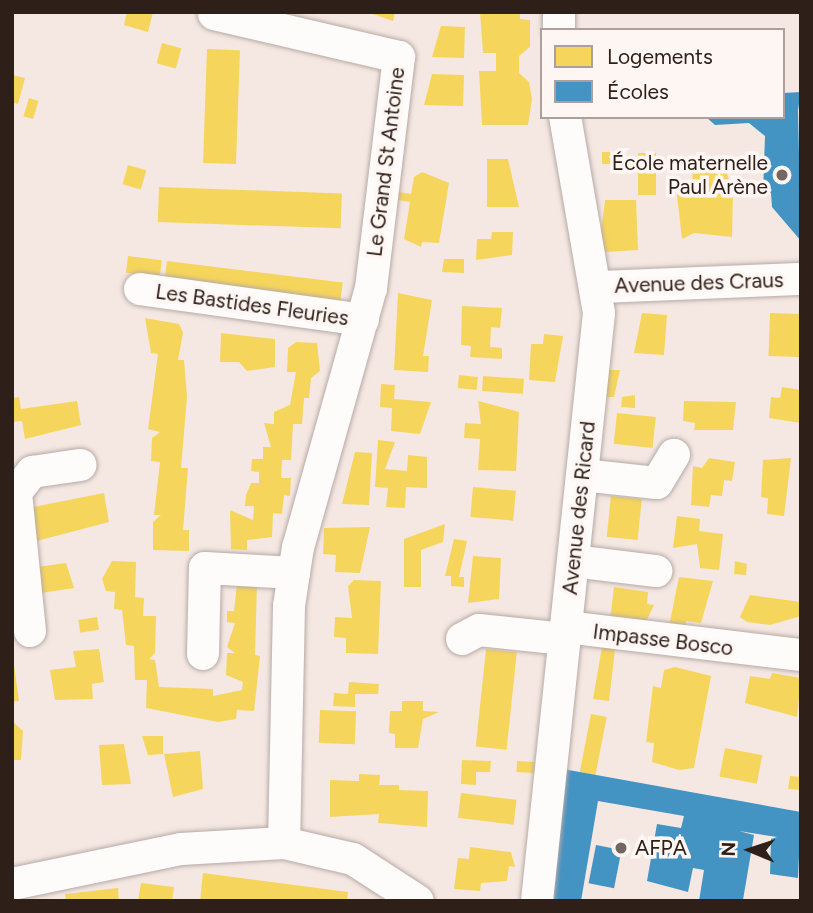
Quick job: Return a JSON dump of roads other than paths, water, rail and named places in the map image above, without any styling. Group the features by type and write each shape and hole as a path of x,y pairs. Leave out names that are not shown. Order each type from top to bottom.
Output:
{"street":[{"name":"Le Grand St Antoine","path":"214,14 399,57 371,288 363,320"},
{"name":"Avenue des Ricard","path":"537,901 582,475 598,287 565,119"},
{"name":"Avenue des Craus","path":"598,287 801,279"},
{"name":"Les Bastides Fleuries","path":"140,289 363,320"},
{"path":"284,843 294,573 363,320"},
{"path":"582,475 657,483 674,455"},
{"path":"30,631 15,518 20,481 32,472 80,466"},
{"path":"573,561 656,571"},
{"path":"203,654 205,568 294,573"},
{"name":"Impasse Bosco","path":"462,639 479,630 565,633 801,655"},
{"path":"12,884 181,849 284,843 371,867 418,901"}],"place":[{"name":"École maternelle Paul Arène","path":"782,175"},
{"name":"AFPA","path":"621,848"}]}
